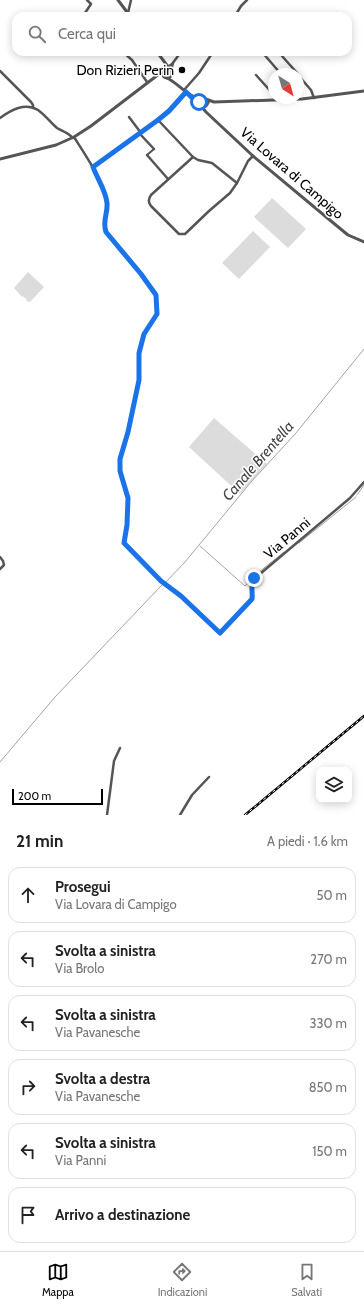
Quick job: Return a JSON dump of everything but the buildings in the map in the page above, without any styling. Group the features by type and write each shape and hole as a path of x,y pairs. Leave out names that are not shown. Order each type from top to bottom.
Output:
{"street":[{"path":"86,12 91,4 87,0"},
{"path":"118,0 127,12"},
{"path":"129,12 131,0"},
{"path":"237,12 247,0"},
{"path":"128,56 132,60 147,82"},
{"path":"152,79 170,77 160,56"},
{"path":"166,78 162,74 178,56"},
{"path":"0,118 15,109 23,107 33,108 56,127 74,138 93,167 169,111 186,91 210,56"},
{"path":"265,56 276,68"},
{"path":"282,56 293,68"},
{"path":"0,159 53,146 74,138 147,82 167,70 173,62"},
{"name":"Via Lovara di Campigo","path":"167,70 178,84 253,156 348,235 364,242"},
{"path":"0,71 31,102 33,108"},
{"path":"256,75 268,88"},
{"name":"Via Lovara di Campigo","path":"166,78 178,84"},
{"path":"304,81 311,90 314,98"},
{"name":"Via Lovara di Campigo","path":"186,91 197,99 202,98"},
{"path":"304,97 314,98 364,91"},
{"path":"215,102 205,98 202,98 199,101 200,105 204,107 215,102 268,99"},
{"path":"208,100 206,110 209,115"},
{"path":"129,117 154,149 147,155 168,179"},
{"path":"158,120 193,157 198,160 212,163 237,183"},
{"path":"193,157 151,195 149,203 177,234 185,234 230,193 248,161 253,156"},
{"name":"Via Panni","path":"93,167 106,200 107,210 103,226 106,232 141,274 156,295 157,314 144,334 139,353 139,380 128,432 120,459 120,471 128,498 127,525 124,543 161,581 181,596 220,633 252,599 252,583 254,578 350,498 364,482"},
{"path":"0,557 4,565 0,569"},
{"path":"107,815 114,761 120,748"},
{"path":"180,815 192,795 209,777"}],"shaded area":[{"path":"272,198 306,229 288,248 254,217"},
{"path":"253,231 270,247 239,279 222,263"},
{"path":"28,272 44,287 30,302 26,301 27,300 14,288"},
{"path":"214,418 267,464 240,494 189,447"}],"waterway":[{"name":"Canale Brentella","path":"165,583 185,562 251,482 296,433 364,349"},
{"path":"357,495 364,485"},
{"path":"299,543 356,497"},
{"path":"200,546 245,586 257,574"},
{"path":"259,572 284,552"},
{"name":"Canale Brentella","path":"0,762 55,697 162,585"}],"railway":[{"path":"245,815 364,716"}],"place":[{"name":"Don Rizieri Perin","path":"182,70"}],"route":[{"path":"199,102 200,105 186,92 169,111 158,120 93,167 107,205 103,226 111,240 141,274 156,295 157,314 144,334 139,353 139,380 128,432 120,459 120,471 128,498 127,525 124,543 166,586 181,596 220,633 252,599 253,594 251,588 254,578"}]}
